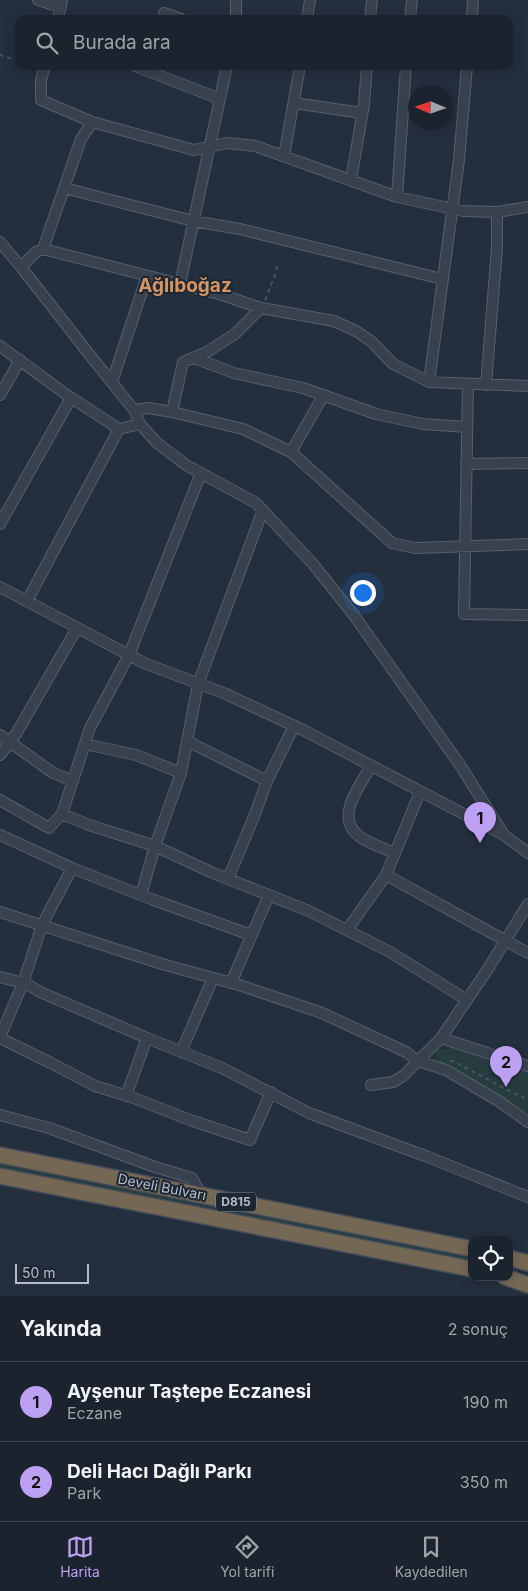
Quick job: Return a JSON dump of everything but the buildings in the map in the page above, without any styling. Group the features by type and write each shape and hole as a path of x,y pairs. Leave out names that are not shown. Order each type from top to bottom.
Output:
{"highway":[{"name":"Develi Bulvarı","path":"0,1155 468,1249"},
{"name":"Develi Bulvarı","path":"0,1176 468,1268"},
{"path":"513,1259 528,1263"},
{"path":"513,1280 528,1285"}],"street":[{"path":"38,0 62,4"},
{"path":"236,0 236,15"},
{"path":"308,15 310,0"},
{"path":"370,15 372,0"},
{"path":"410,15 412,0"},
{"path":"472,15 473,0"},
{"path":"164,12 172,15"},
{"path":"44,70 41,80 41,100 92,122 194,150 227,143 255,146 397,197 452,209 497,212 528,207"},
{"path":"146,70 220,98"},
{"path":"180,284 226,70"},
{"path":"284,156 299,70"},
{"path":"350,180 362,113 367,70"},
{"path":"397,197 406,70"},
{"path":"429,382 459,160 468,70"},
{"path":"294,103 362,113"},
{"path":"43,249 80,139 92,122"},
{"path":"64,188 193,221 240,229 442,279"},
{"path":"486,385 497,248 497,212"},
{"path":"0,242 22,267 134,410 140,424 157,443 186,465 256,503 313,564 353,614 460,766 504,835"},
{"path":"22,267 36,252 43,249 180,284 261,308 334,321 356,331 372,342 393,364 429,382 528,386"},
{"path":"112,382 147,276"},
{"path":"172,412 183,362 207,352 234,334 261,308"},
{"path":"0,346 71,398 120,429 140,424"},
{"path":"194,358 234,373 303,388 376,414 423,424 467,427"},
{"path":"0,395 20,360"},
{"path":"468,384 464,614 528,616"},
{"path":"291,452 323,396"},
{"path":"0,524 71,398"},
{"path":"134,410 149,408 243,428 291,452 392,543 414,548 528,544"},
{"path":"26,601 120,429"},
{"path":"466,464 528,463"},
{"path":"2,805 49,828 62,814 90,728 129,655 201,472"},
{"path":"141,895 155,846 181,773 198,684 262,510"},
{"path":"0,588 144,663 226,694 294,726 504,835 528,853"},
{"path":"0,755 21,726 77,628"},
{"path":"228,879 256,814 267,781 294,726"},
{"path":"0,735 52,773 73,781"},
{"path":"187,741 267,781"},
{"path":"85,744 136,755 181,773"},
{"path":"371,766 348,807 348,818 352,829 360,837 395,853"},
{"path":"347,930 386,874 420,792"},
{"path":"62,814 89,825 155,846 228,879 309,911 390,952 467,1000"},
{"path":"0,835 72,868 251,935"},
{"path":"72,868 42,925 23,983 0,1038 95,1086 250,1140 271,1092"},
{"path":"386,874 528,953"},
{"path":"231,983 269,895"},
{"path":"371,1085 393,1082 403,1076 441,1038 528,904"},
{"path":"0,912 322,1013 406,1052 418,1061 446,1070 500,1102 528,1122"},
{"path":"0,977 23,983 147,1038 222,1068 309,1113 428,1156 528,1197"},
{"path":"181,1052 213,978"},
{"path":"126,1096 147,1038"},
{"path":"441,1038 528,1066"},
{"path":"0,1115 49,1128 192,1178 202,1196"}],"path":[{"path":"0,54 15,59"},
{"path":"261,308 275,275 278,262"},
{"path":"446,1070 448,1062 453,1061 528,1099"}],"green space":[{"path":"452,1048 528,1071 528,1117 454,1068 441,1064 436,1059 435,1054 438,1050"},
{"path":"0,1163 244,1211 468,1256 468,1262 0,1169"}],"place":[{"name":"Ayşenur Taştepe Eczanesi","path":"480,843"},
{"name":"Deli Hacı Dağlı Parkı","path":"506,1087"}],"district":[{"name":"Ağlıboğaz","path":"185,285"}]}
